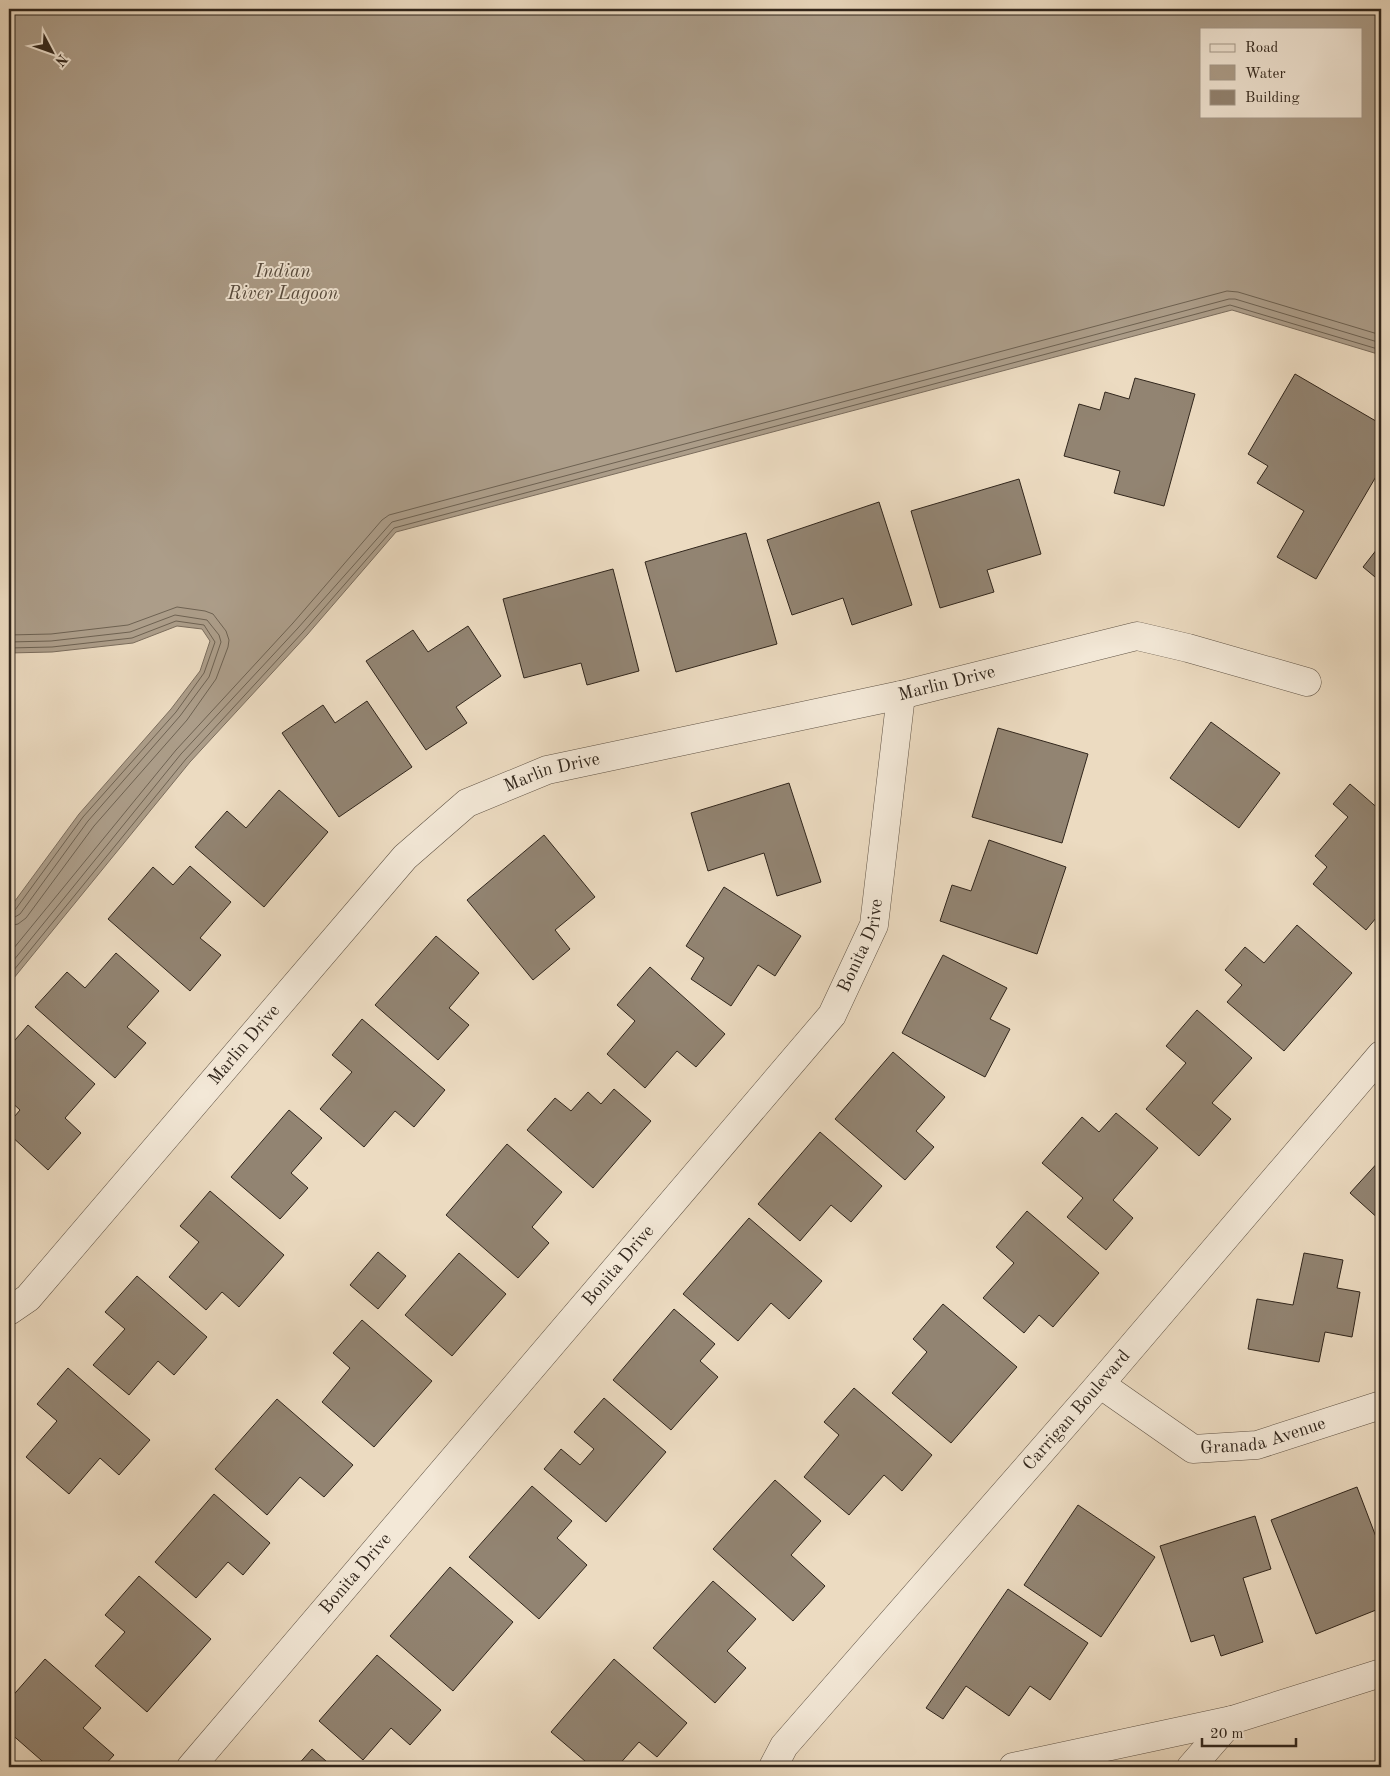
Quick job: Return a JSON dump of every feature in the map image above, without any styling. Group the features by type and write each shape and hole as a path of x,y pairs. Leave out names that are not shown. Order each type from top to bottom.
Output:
{"street":[{"name":"Marlin Drive","path":"9,1311 28,1298 405,857 467,803 547,770 901,695 1137,636 1188,648 1307,682"},
{"name":"Bonita Drive","path":"191,1767 832,1015 874,925 901,695"},
{"name":"Carrigan Boulevard","path":"773,1767 784,1746 1100,1384 1381,1055"},
{"name":"Granada Avenue","path":"1100,1384 1193,1449 1257,1446 1381,1405"},
{"path":"1013,1767 1232,1720 1381,1673"},
{"path":"1191,1767 1232,1720"}],"water":[{"name":"Indian River Lagoon","path":"9,9 1381,9 1381,355 1232,310 396,532 307,635 190,762 9,984 9,909 79,814 171,709 200,671 210,641 202,629 177,626 133,643 52,652 9,653"}],"building":[{"path":"1295,374 1381,424 1381,468 1316,579 1277,557 1304,511 1257,483 1268,466 1248,454"},
{"path":"1135,378 1195,394 1164,506 1114,493 1120,471 1064,456 1079,404 1100,410 1105,392 1129,399"},
{"path":"1019,479 1041,554 987,570 994,592 940,608 911,511"},
{"path":"879,502 912,605 852,625 843,598 792,615 767,540"},
{"path":"746,533 777,644 676,672 645,562"},
{"path":"1381,544 1381,582 1363,567"},
{"path":"613,569 639,671 587,685 581,663 524,678 503,599"},
{"path":"468,626 501,676 456,707 467,723 426,750 366,661 413,630 428,652"},
{"path":"367,701 412,767 339,817 282,733 323,705 335,723"},
{"path":"1211,722 1280,773 1239,828 1170,778"},
{"path":"998,728 1088,754 1062,843 972,817"},
{"path":"789,783 821,882 777,896 764,853 708,871 691,813"},
{"path":"1350,784 1381,811 1381,912 1366,930 1313,884 1327,867 1315,856 1348,817 1333,804"},
{"path":"279,790 328,832 264,907 195,847 227,811 246,828"},
{"path":"544,835 595,897 555,930 570,949 533,980 467,900"},
{"path":"989,840 1066,867 1037,954 940,921 952,885 971,891"},
{"path":"190,866 231,902 200,938 221,955 190,991 108,919 153,867 173,885"},
{"path":"724,887 801,936 775,976 758,965 731,1006 691,979 704,958 686,946"},
{"path":"1297,925 1352,973 1284,1051 1227,1002 1242,985 1225,970 1245,947 1264,963"},
{"path":"436,936 479,973 449,1008 469,1025 438,1060 375,1005"},
{"path":"116,953 159,991 127,1027 146,1043 115,1078 35,1007 67,972 85,988"},
{"path":"943,955 1007,988 990,1019 1010,1029 985,1077 902,1033"},
{"path":"650,967 725,1034 696,1067 677,1051 645,1088 607,1054 635,1021 617,1005"},
{"path":"1197,1010 1252,1058 1212,1103 1231,1119 1199,1156 1146,1109 1186,1063 1166,1046"},
{"path":"362,1019 445,1090 414,1127 395,1111 364,1147 320,1109 352,1072 332,1055"},
{"path":"28,1025 95,1084 65,1118 81,1133 48,1170 9,1134 9,1123 20,1110 9,1100 9,1047"},
{"path":"893,1052 945,1097 916,1131 934,1147 905,1180 835,1119"},
{"path":"614,1089 651,1121 593,1188 527,1130 555,1098 571,1111 588,1092 601,1104"},
{"path":"289,1110 322,1138 291,1173 308,1188 280,1219 231,1177"},
{"path":"1116,1113 1158,1148 1113,1200 1133,1218 1106,1250 1067,1217 1083,1198 1042,1163 1082,1117 1099,1132"},
{"path":"820,1132 882,1186 851,1222 831,1205 800,1241 758,1204"},
{"path":"507,1144 562,1192 532,1227 549,1243 518,1278 446,1215"},
{"path":"1381,1159 1381,1221 1350,1193"},
{"path":"210,1191 284,1255 239,1307 222,1292 206,1310 169,1277 199,1242 180,1226"},
{"path":"1027,1211 1099,1273 1053,1327 1039,1315 1024,1333 983,1298 1014,1263 996,1247"},
{"path":"749,1218 822,1281 789,1319 771,1303 738,1341 683,1294"},
{"path":"378,1252 406,1276 378,1309 350,1285"},
{"path":"459,1253 506,1294 452,1356 405,1315"},
{"path":"1304,1253 1343,1260 1337,1288 1360,1292 1352,1337 1325,1332 1319,1362 1248,1349 1257,1299 1293,1305"},
{"path":"137,1276 207,1337 174,1375 158,1361 129,1395 93,1365 125,1329 105,1312"},
{"path":"943,1304 1017,1367 951,1443 892,1393 927,1352 913,1339"},
{"path":"674,1309 715,1344 700,1361 718,1377 671,1430 613,1380"},
{"path":"362,1320 432,1381 374,1447 322,1402 350,1368 333,1353"},
{"path":"68,1368 150,1440 119,1475 100,1458 69,1494 26,1457 57,1421 37,1404"},
{"path":"854,1388 932,1455 902,1491 884,1475 849,1515 804,1477 839,1435 824,1422"},
{"path":"604,1398 666,1452 606,1522 544,1469 561,1449 580,1465 594,1449 574,1432"},
{"path":"277,1399 353,1465 324,1497 300,1477 267,1515 215,1469"},
{"path":"775,1480 821,1521 791,1555 825,1586 793,1621 713,1549"},
{"path":"532,1486 572,1521 557,1538 587,1565 539,1619 469,1557"},
{"path":"1357,1487 1381,1550 1381,1608 1316,1634 1271,1520"},
{"path":"214,1494 270,1543 243,1575 228,1562 196,1598 155,1562"},
{"path":"1078,1505 1155,1557 1101,1637 1024,1585"},
{"path":"1255,1516 1271,1569 1243,1578 1263,1642 1221,1656 1214,1635 1191,1642 1160,1546"},
{"path":"450,1567 513,1622 453,1691 390,1636"},
{"path":"139,1576 211,1639 147,1712 95,1666 125,1632 105,1615"},
{"path":"713,1581 756,1619 727,1651 746,1668 715,1703 653,1648"},
{"path":"1008,1589 1088,1643 1050,1700 1030,1686 1009,1716 966,1686 943,1719 926,1708"},
{"path":"377,1655 441,1710 410,1745 391,1728 363,1760 319,1721"},
{"path":"45,1659 101,1708 83,1728 114,1755 103,1767 49,1767 9,1732 9,1700"},
{"path":"614,1659 687,1723 657,1757 639,1742 617,1767 592,1767 551,1732"},
{"path":"312,1749 333,1767 296,1767"}]}
